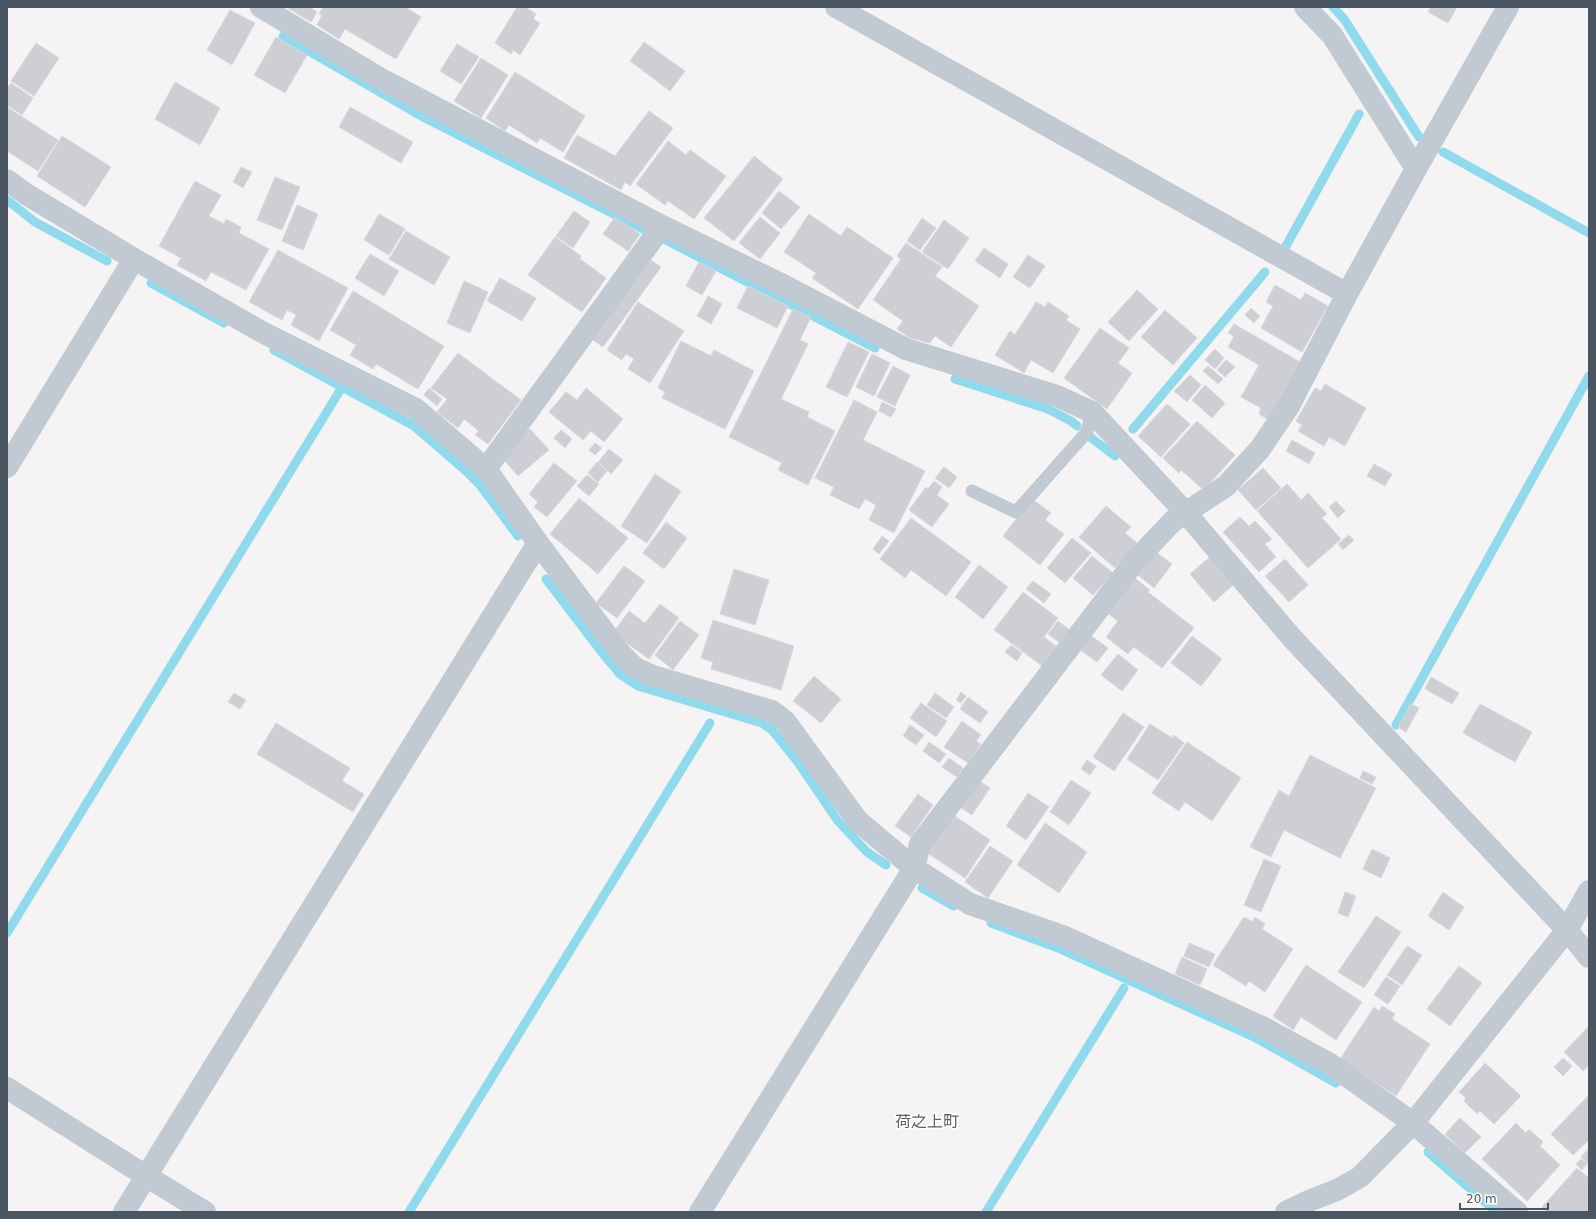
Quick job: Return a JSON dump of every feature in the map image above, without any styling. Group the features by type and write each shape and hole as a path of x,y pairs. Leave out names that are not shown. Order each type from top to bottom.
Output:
{"street":[{"path":"836,7 1347,294"},
{"path":"1305,7 1332,35 1416,169"},
{"path":"700,1212 914,868 920,844 1135,561 1173,521 1226,486 1260,448 1289,406 1347,294 1508,7"},
{"path":"273,10 381,79 662,226 783,285 906,349 1057,396 1092,412 1185,512 1292,638 1567,930 1589,957"},
{"path":"7,180 26,194 134,259 262,332 416,409 486,469 538,543 621,654 635,668 653,676 772,710 785,721 858,821 914,868 970,904 1065,937 1262,1027 1330,1064 1413,1123 1517,1212"},
{"path":"486,469 662,226"},
{"path":"7,467 134,259"},
{"path":"124,1212 538,543"},
{"path":"1286,1212 1337,1190 1360,1178 1413,1123 1567,930 1589,891"},
{"path":"7,1088 205,1212"}],"lane":[{"path":"972,491 1016,512 1087,432 1092,412"}],"building":[{"path":"288,7 310,7 317,12 311,22"},
{"path":"323,7 405,7 421,17 396,59 345,29 339,39 317,25 322,15 319,14"},
{"path":"517,7 525,7 536,14 533,19 540,23 520,55 513,50 511,54 495,43"},
{"path":"1431,7 1457,7 1448,23 1428,12"},
{"path":"230,10 255,23 232,65 207,50"},
{"path":"276,37 307,55 285,93 254,75"},
{"path":"644,42 685,71 670,91 630,61"},
{"path":"36,43 59,58 34,96 11,81"},
{"path":"457,44 479,57 461,84 440,71"},
{"path":"481,58 508,75 481,118 454,101"},
{"path":"515,72 585,116 563,152 540,138 537,143 509,125 505,131 486,118"},
{"path":"175,82 220,108 200,145 155,119"},
{"path":"11,83 33,98 22,115 7,105 7,89"},
{"path":"7,107 58,140 38,171 7,151"},
{"path":"350,107 413,142 401,163 339,127"},
{"path":"649,111 673,128 630,186 625,182 621,190 564,158 577,135 615,156"},
{"path":"62,136 111,167 85,207 37,176"},
{"path":"668,141 686,155 690,150 726,176 694,219 668,201 665,205 636,184"},
{"path":"754,156 783,179 734,241 704,218"},
{"path":"241,167 252,172 243,188 233,182"},
{"path":"275,177 300,187 282,230 257,220"},
{"path":"195,181 221,195 209,216 224,224 226,219 241,227 239,233 269,249 246,290 211,272 206,281 177,265 181,258 159,246"},
{"path":"779,191 800,207 781,229 762,213"},
{"path":"297,205 318,214 303,250 282,241"},
{"path":"574,211 590,222 573,248 556,236"},
{"path":"379,214 405,229 389,255 364,240"},
{"path":"809,214 841,236 847,227 893,258 858,309 812,278 816,273 784,252"},
{"path":"615,217 640,234 628,251 603,234"},
{"path":"760,217 780,233 760,259 739,243"},
{"path":"922,218 936,228 920,250 907,241"},
{"path":"944,220 969,238 948,269 922,252"},
{"path":"406,231 450,257 434,285 389,259"},
{"path":"555,237 581,256 580,259 606,278 582,312 528,275"},
{"path":"906,243 942,267 935,276 979,306 951,347 935,336 930,343 910,338 897,329 903,321 873,300 901,259 897,256"},
{"path":"984,248 1008,264 1000,278 975,261"},
{"path":"278,250 348,288 319,341 291,325 296,315 287,310 282,320 249,302"},
{"path":"370,254 399,271 384,296 355,278"},
{"path":"644,255 661,267 603,347 586,335"},
{"path":"1028,255 1045,266 1030,288 1013,277"},
{"path":"699,262 716,271 702,295 686,286"},
{"path":"500,278 536,298 522,321 487,301"},
{"path":"464,281 488,292 470,333 447,323"},
{"path":"1275,285 1301,300 1305,293 1328,306 1302,352 1261,328 1273,306 1266,302"},
{"path":"748,286 788,306 777,328 737,308"},
{"path":"1137,290 1158,309 1129,341 1108,322"},
{"path":"353,291 444,346 418,389 376,364 373,369 350,355 356,345 330,330"},
{"path":"708,296 722,304 711,324 697,316"},
{"path":"638,302 684,331 650,383 628,369 634,359 626,354 622,360 607,350"},
{"path":"1036,302 1045,307 1048,302 1069,316 1066,320 1080,329 1053,373 1031,360 1024,373 995,355 1010,331 1015,335"},
{"path":"1251,308 1260,316 1254,323 1245,315"},
{"path":"793,309 811,317 800,340 808,344 781,399 809,412 807,417 835,431 808,485 778,470 782,463 729,437"},
{"path":"1165,310 1197,338 1173,365 1141,337"},
{"path":"1234,324 1302,363 1269,420 1259,414 1261,408 1241,397 1259,365 1228,347 1234,336 1228,333"},
{"path":"1100,328 1129,348 1118,363 1132,373 1107,409 1064,378"},
{"path":"681,341 711,356 714,350 754,371 725,429 662,398 665,392 658,388"},
{"path":"848,342 869,352 847,397 826,387"},
{"path":"1215,349 1224,358 1215,369 1205,360"},
{"path":"458,353 521,400 488,444 475,435 479,431 464,419 458,428 437,412 447,399 431,388"},
{"path":"872,354 890,363 874,396 856,387"},
{"path":"1226,360 1235,367 1225,377 1217,370"},
{"path":"893,366 910,375 895,406 877,397"},
{"path":"1208,366 1223,379 1218,384 1203,371"},
{"path":"1190,375 1201,385 1187,402 1174,391"},
{"path":"1325,384 1366,408 1345,446 1329,437 1324,446 1298,431 1302,425 1296,421 1315,388 1321,391"},
{"path":"1205,385 1225,403 1212,418 1192,400"},
{"path":"429,388 442,399 437,406 424,395"},
{"path":"586,388 623,419 604,442 591,431 583,440 549,412 566,392 577,400"},
{"path":"854,400 877,412 863,440 925,471 894,533 869,520 876,505 865,499 859,509 830,495 834,487 815,478"},
{"path":"882,402 896,409 891,417 879,411"},
{"path":"1167,404 1190,424 1161,457 1138,436"},
{"path":"1197,421 1235,455 1204,490 1181,470 1179,473 1163,458"},
{"path":"530,429 549,450 518,476 500,455"},
{"path":"561,430 572,439 565,448 554,438"},
{"path":"1292,440 1315,453 1309,464 1286,451"},
{"path":"595,443 602,448 595,455 589,450"},
{"path":"609,449 623,460 611,474 598,462"},
{"path":"597,462 607,471 598,482 588,473"},
{"path":"554,463 577,481 547,517 534,507 538,502 529,494"},
{"path":"1374,464 1392,474 1385,486 1367,476"},
{"path":"944,467 957,477 949,488 935,478"},
{"path":"1263,468 1281,488 1256,510 1238,490"},
{"path":"655,474 681,491 647,543 621,526"},
{"path":"587,475 599,484 589,496 577,486"},
{"path":"934,481 942,487 937,495 949,504 932,527 909,510 926,487 928,489"},
{"path":"1287,484 1301,500 1308,493 1327,514 1322,518 1341,539 1308,568 1257,511"},
{"path":"579,498 628,538 598,574 550,534"},
{"path":"1032,499 1051,513 1045,520 1064,534 1040,565 1003,536"},
{"path":"1336,501 1345,511 1338,518 1329,507"},
{"path":"1106,506 1131,527 1125,533 1137,543 1115,568 1079,537"},
{"path":"1240,517 1249,526 1255,521 1272,539 1265,544 1276,557 1259,572 1223,532"},
{"path":"911,518 971,562 946,596 911,570 905,578 880,559"},
{"path":"666,522 687,538 664,569 643,553"},
{"path":"1349,535 1354,540 1343,550 1338,544"},
{"path":"882,536 889,541 879,554 873,549"},
{"path":"1072,538 1091,553 1065,583 1047,568"},
{"path":"1152,549 1172,564 1154,588 1134,572"},
{"path":"1092,556 1113,573 1093,595 1073,578"},
{"path":"1210,557 1233,585 1214,602 1190,574"},
{"path":"1285,559 1308,585 1289,602 1265,576"},
{"path":"979,565 1008,587 983,619 955,597"},
{"path":"624,566 645,581 617,618 596,603"},
{"path":"734,569 769,580 755,625 720,614"},
{"path":"1132,576 1150,590 1148,592 1194,628 1162,668 1134,647 1128,654 1106,637 1118,621 1105,611"},
{"path":"1033,581 1051,594 1044,603 1026,589"},
{"path":"1023,592 1058,618 1044,637 1056,646 1042,666 994,630"},
{"path":"660,604 679,618 649,659 613,633 629,611 645,623"},
{"path":"713,620 794,646 781,690 711,669 713,662 701,658"},
{"path":"680,621 699,635 673,670 655,655"},
{"path":"1058,621 1071,631 1061,644 1048,634"},
{"path":"1090,635 1108,648 1097,662 1079,649"},
{"path":"1192,636 1222,659 1201,686 1171,663"},
{"path":"1011,645 1022,653 1017,661 1005,652"},
{"path":"1118,654 1138,670 1122,691 1101,675"},
{"path":"814,676 841,699 821,723 793,701"},
{"path":"1431,677 1459,693 1452,704 1425,689"},
{"path":"961,692 966,696 961,703 956,700"},
{"path":"234,693 246,700 240,709 228,702"},
{"path":"935,693 954,707 946,718 927,705"},
{"path":"968,697 988,712 980,723 960,709"},
{"path":"921,703 947,721 936,737 910,718"},
{"path":"1411,704 1419,708 1406,732 1398,727"},
{"path":"1480,704 1532,732 1515,762 1463,733"},
{"path":"1123,713 1144,727 1114,771 1093,757"},
{"path":"962,721 981,735 976,741 981,744 968,763 944,747"},
{"path":"276,723 350,768 342,781 364,794 353,812 257,754"},
{"path":"1150,724 1172,738 1174,735 1184,743 1158,780 1127,759"},
{"path":"910,725 924,735 916,745 903,736"},
{"path":"929,742 946,754 939,763 923,751"},
{"path":"1187,742 1241,778 1212,821 1185,802 1179,811 1152,793"},
{"path":"1310,755 1376,788 1340,858 1284,830 1271,857 1250,847 1279,790 1289,796"},
{"path":"949,758 963,768 957,777 942,767"},
{"path":"1087,760 1096,766 1090,775 1081,769"},
{"path":"1363,771 1376,777 1372,784 1360,778"},
{"path":"976,779 990,788 972,815 958,806"},
{"path":"1071,780 1091,793 1069,825 1050,812"},
{"path":"1028,793 1049,807 1026,840 1006,826"},
{"path":"918,794 933,805 911,837 895,826"},
{"path":"952,814 990,840 965,878 926,852"},
{"path":"1045,823 1087,852 1059,893 1017,865"},
{"path":"990,846 1013,861 988,898 965,882"},
{"path":"1372,849 1390,858 1381,878 1363,869"},
{"path":"1264,859 1281,866 1261,912 1244,905"},
{"path":"1345,892 1356,896 1348,917 1338,913"},
{"path":"1443,892 1464,907 1449,930 1428,916"},
{"path":"1376,916 1401,932 1364,988 1338,972"},
{"path":"1244,917 1252,922 1255,917 1265,924 1262,929 1293,949 1265,992 1249,981 1246,986 1213,965"},
{"path":"1189,943 1215,954 1209,967 1184,956"},
{"path":"1407,946 1422,955 1402,985 1387,975"},
{"path":"1182,957 1207,969 1200,985 1175,974"},
{"path":"1306,965 1362,1002 1336,1040 1301,1017 1293,1030 1273,1016"},
{"path":"1459,966 1482,983 1450,1026 1427,1009"},
{"path":"1386,977 1400,986 1388,1004 1374,995"},
{"path":"1382,1006 1395,1014 1392,1019 1430,1044 1396,1096 1340,1059 1374,1007 1379,1011"},
{"path":"1589,1026 1589,1065 1583,1071 1564,1052"},
{"path":"1563,1058 1572,1066 1563,1076 1554,1067"},
{"path":"1485,1063 1521,1096 1494,1124 1480,1111 1477,1114 1464,1101 1466,1098 1459,1092"},
{"path":"1589,1095 1589,1140 1573,1155 1551,1134"},
{"path":"1460,1118 1481,1137 1465,1153 1445,1134"},
{"path":"1516,1123 1526,1133 1529,1129 1543,1142 1540,1146 1560,1165 1527,1201 1482,1159"},
{"path":"1589,1148 1589,1165 1581,1157"},
{"path":"1581,1159 1587,1164 1582,1170 1576,1164"},
{"path":"1577,1168 1589,1178 1589,1212 1548,1212 1542,1207"}],"waterway":[{"path":"1333,7 1344,19 1419,137"},
{"path":"283,36 425,118 649,232"},
{"path":"1286,246 1359,114"},
{"path":"1443,152 1589,233"},
{"path":"7,200 35,222 107,261"},
{"path":"662,238 875,348"},
{"path":"1133,429 1265,272"},
{"path":"151,283 224,323"},
{"path":"274,350 414,426 480,485 518,536"},
{"path":"1396,725 1589,376"},
{"path":"955,379 1048,409 1071,421 1077,426"},
{"path":"7,933 339,392"},
{"path":"1090,437 1115,456"},
{"path":"546,579 621,675 638,686 762,723 772,730 797,761 838,821 867,852 886,865"},
{"path":"409,1212 710,723"},
{"path":"922,888 954,906"},
{"path":"991,923 1058,948 1256,1038 1336,1083"},
{"path":"986,1212 1124,988"},
{"path":"1428,1152 1497,1212"}],"district":[{"name":"荷之上町","path":"927,1121"}]}
